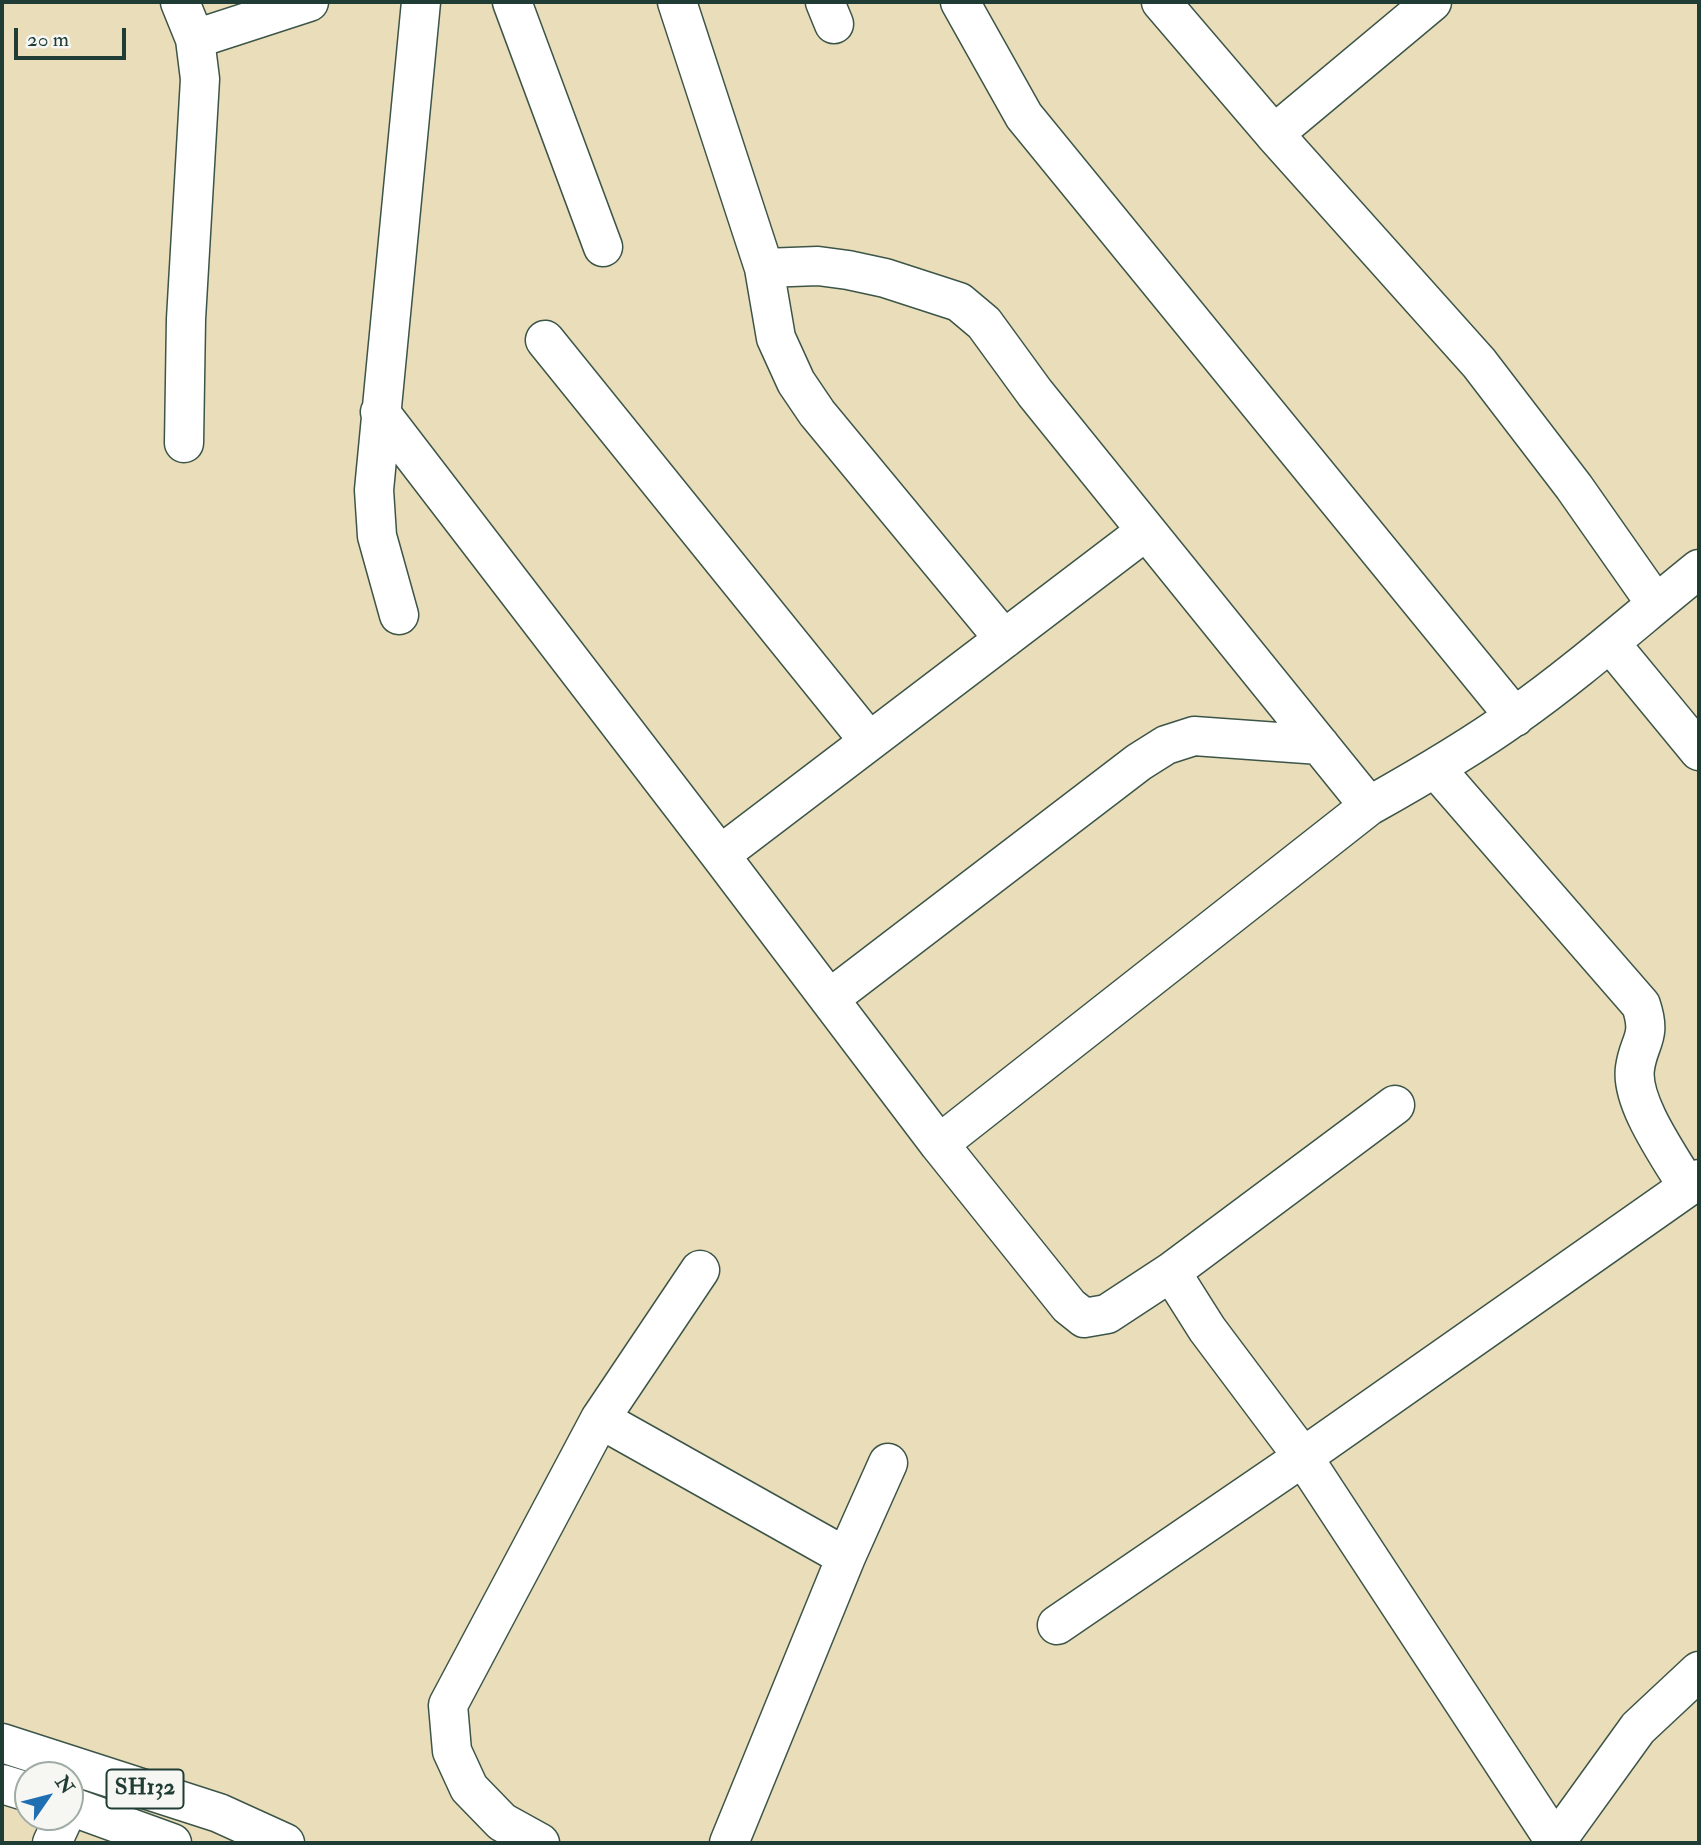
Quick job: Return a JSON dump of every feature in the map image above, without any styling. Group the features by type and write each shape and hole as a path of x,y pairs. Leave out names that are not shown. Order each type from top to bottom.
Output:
{"street":[{"path":"180,2 195,39 200,79 186,319 184,443"},
{"path":"195,39 309,2"},
{"path":"399,615 377,536 374,490 421,2"},
{"path":"512,2 603,247"},
{"path":"677,2 764,268 776,338 796,382 817,413 1004,639"},
{"path":"960,2 1024,116 1515,717"},
{"path":"1274,134 1432,2"},
{"path":"1173,7 1274,134 1479,363 1574,487 1656,604"},
{"path":"764,268 818,266 885,278 959,302 984,323 1035,393 1369,806"},
{"path":"545,340 869,741"},
{"path":"380,412 939,1144 1069,1306 1084,1318 1107,1314 1171,1272 1395,1105"},
{"path":"720,855 1146,531"},
{"path":"939,1144 1369,806 1515,717 1699,569"},
{"path":"1610,643 1699,751"},
{"path":"829,999 1128,770 1166,745 1194,736 1320,745"},
{"path":"1057,1625 1303,1457 1693,1183 1639,1102 1634,1070 1647,1024 1641,1005 1435,768"},
{"path":"540,1843 502,1822 469,1788 453,1751 448,1705 600,1419 700,1270"},
{"path":"1171,1272 1207,1329 1303,1457 1556,1843 1638,1728 1699,1671"},
{"path":"600,1419 846,1557"},
{"path":"729,1843 846,1557 888,1463"},
{"name":"SH132","path":"2,1743 219,1813 285,1843"},
{"name":"SH132","path":"84,1810 172,1843"}]}
